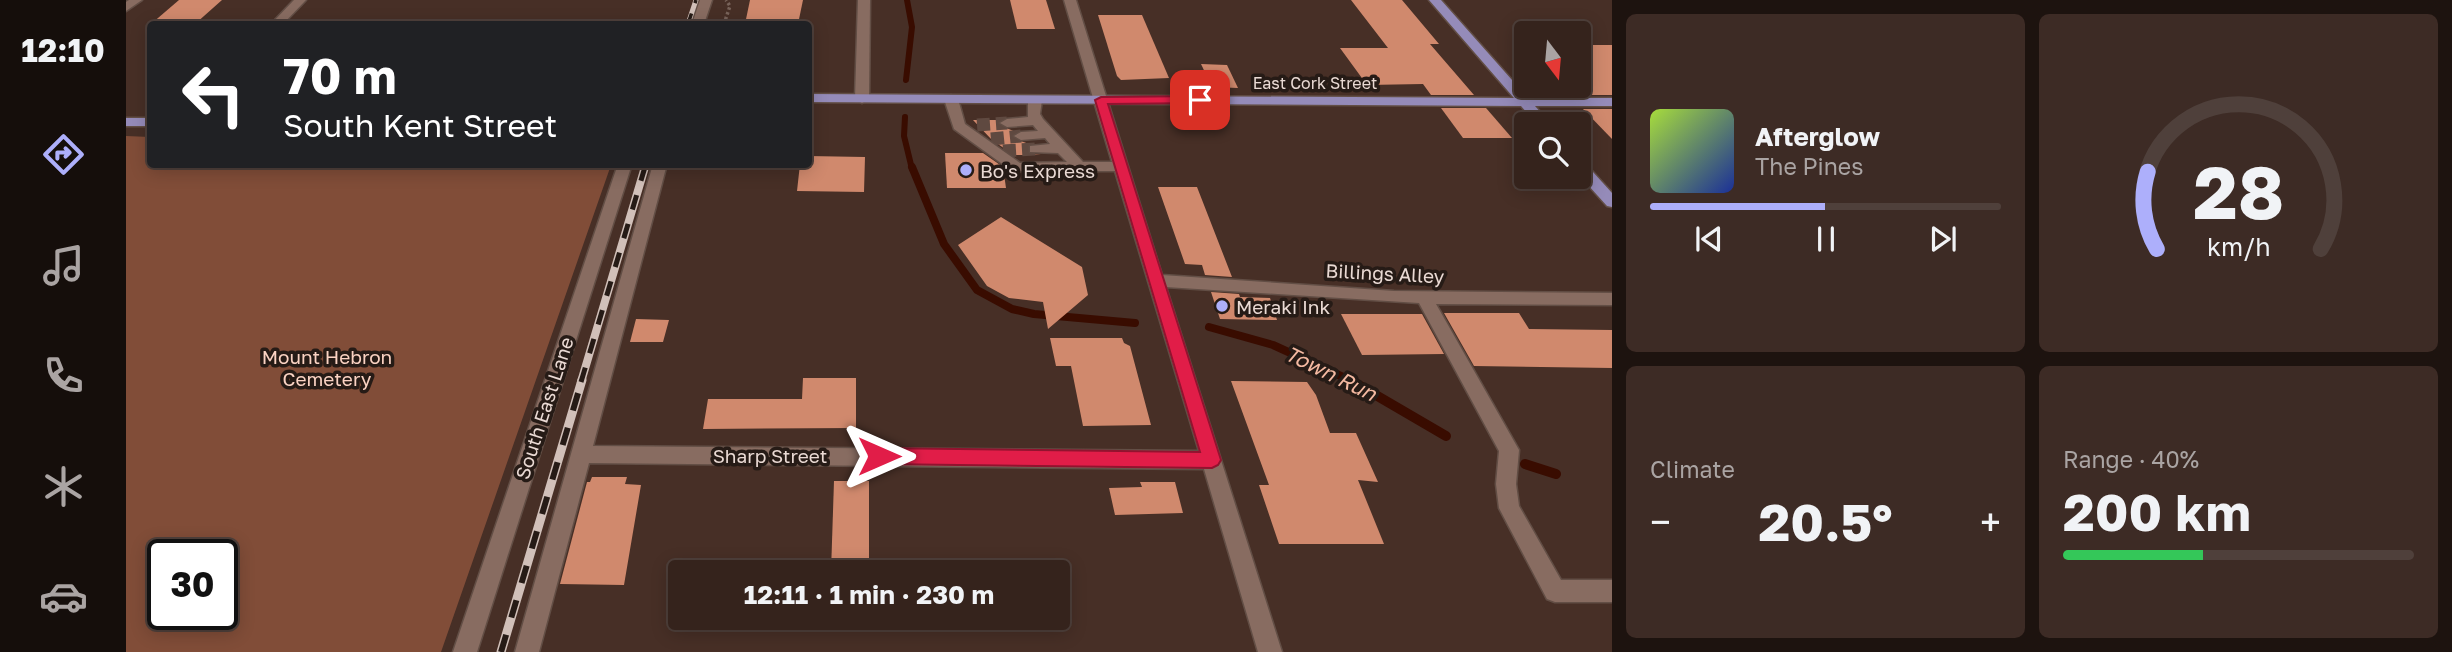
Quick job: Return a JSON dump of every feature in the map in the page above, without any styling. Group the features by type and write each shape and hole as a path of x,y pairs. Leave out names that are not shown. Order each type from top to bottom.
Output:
{"main road":[{"path":"1435,0 1533,112"},
{"name":"East Cork Street","path":"812,98 1612,102"},
{"path":"126,122 147,122"},
{"path":"1591,179 1612,202"}],"street":[{"path":"126,8 136,0"},
{"path":"280,21 300,0"},
{"path":"699,21 706,0"},
{"path":"862,99 864,0"},
{"path":"1070,0 1270,652"},
{"path":"951,99 959,126 989,141 1017,168 1121,166"},
{"path":"1035,100 1033,114 1037,121 1079,167"},
{"path":"1007,123 1037,121"},
{"path":"1021,136 1049,134"},
{"path":"1035,149 1063,148"},
{"name":"South East Lane","path":"465,652 624,168"},
{"path":"527,652 659,168"},
{"name":"Billings Alley","path":"1155,279 1424,297 1612,299"},
{"path":"1424,297 1509,450 1506,484 1509,508 1555,591 1612,591"},
{"name":"Sharp Street","path":"581,454 1212,460"}],"path":[{"path":"725,21 730,6 726,0"}],"green space":[{"name":"Mount Hebron Cemetery","path":"126,136 147,137 147,168 610,168 441,652 126,652"}],"building":[{"path":"179,0 222,0 198,21 154,21"},
{"path":"750,0 803,0 799,21 746,21"},
{"path":"1010,0 1046,0 1055,29 1017,29"},
{"path":"1351,0 1402,0 1439,44 1430,44 1474,95 1431,95 1423,84 1367,85 1340,48 1388,48"},
{"path":"1098,15 1142,15 1169,78 1121,80 1117,76"},
{"path":"1591,45 1612,45 1612,95 1591,95"},
{"path":"1201,64 1227,65 1238,88 1212,87"},
{"path":"1441,108 1486,108 1512,138 1463,138"},
{"path":"1583,109 1612,109 1612,139 1591,117 1591,112"},
{"path":"973,120 1000,120 999,125 1016,132 1012,135 1013,138 1029,144 1028,154 1041,155 1014,155 992,140"},
{"name":"Bo's Express","path":"945,153 983,153 1003,167 1006,188 947,188"},
{"path":"812,156 865,157 864,192 797,191 800,168 812,168"},
{"path":"1158,187 1197,187 1232,277 1205,275 1202,265 1185,264"},
{"path":"1001,217 1082,267 1088,295 1048,329 1043,302 1009,298 987,286 958,245"},
{"path":"1211,292 1270,298 1277,320 1220,319"},
{"path":"1444,313 1519,313 1529,329 1612,330 1612,368 1474,366"},
{"path":"1341,314 1422,314 1444,354 1362,355"},
{"path":"636,319 669,320 663,342 630,342"},
{"path":"1050,338 1122,338 1124,343 1130,346 1151,425 1083,426 1071,366 1056,366"},
{"path":"803,378 856,378 856,428 703,429 708,399 802,399"},
{"path":"1231,381 1307,382 1316,395 1330,433 1356,433 1378,482 1358,480 1384,544 1279,544 1259,485 1269,485"},
{"path":"592,477 627,477 625,484 641,485 624,585 560,584 587,482 590,482"},
{"path":"834,481 869,481 869,560 831,560"},
{"path":"1140,482 1175,482 1183,513 1115,515 1109,488 1142,487"}],"waterway":[{"name":"Town Run","path":"906,80 912,27 907,0"},
{"name":"Town Run","path":"905,117 904,136 912,169"},
{"name":"Town Run","path":"912,167 944,244 977,290 1012,309 1034,314 1135,323"},
{"name":"Town Run","path":"1209,327 1273,345 1351,381"},
{"name":"Town Run","path":"1351,381 1446,436"},
{"name":"Town Run","path":"1525,464 1556,474"}],"tunnel":[{"path":"977,125 1007,123"},
{"path":"991,139 1021,136"},
{"path":"1003,151 1035,149"}],"railway":[{"path":"689,21 696,0"},
{"path":"581,382 645,168"},
{"path":"501,652 582,380"}],"place":[{"name":"Bo's Express","path":"966,170"},
{"name":"Meraki Ink","path":"1222,306"}],"route":[{"path":"879,456 1212,460 1101,100 1200,100"}]}
